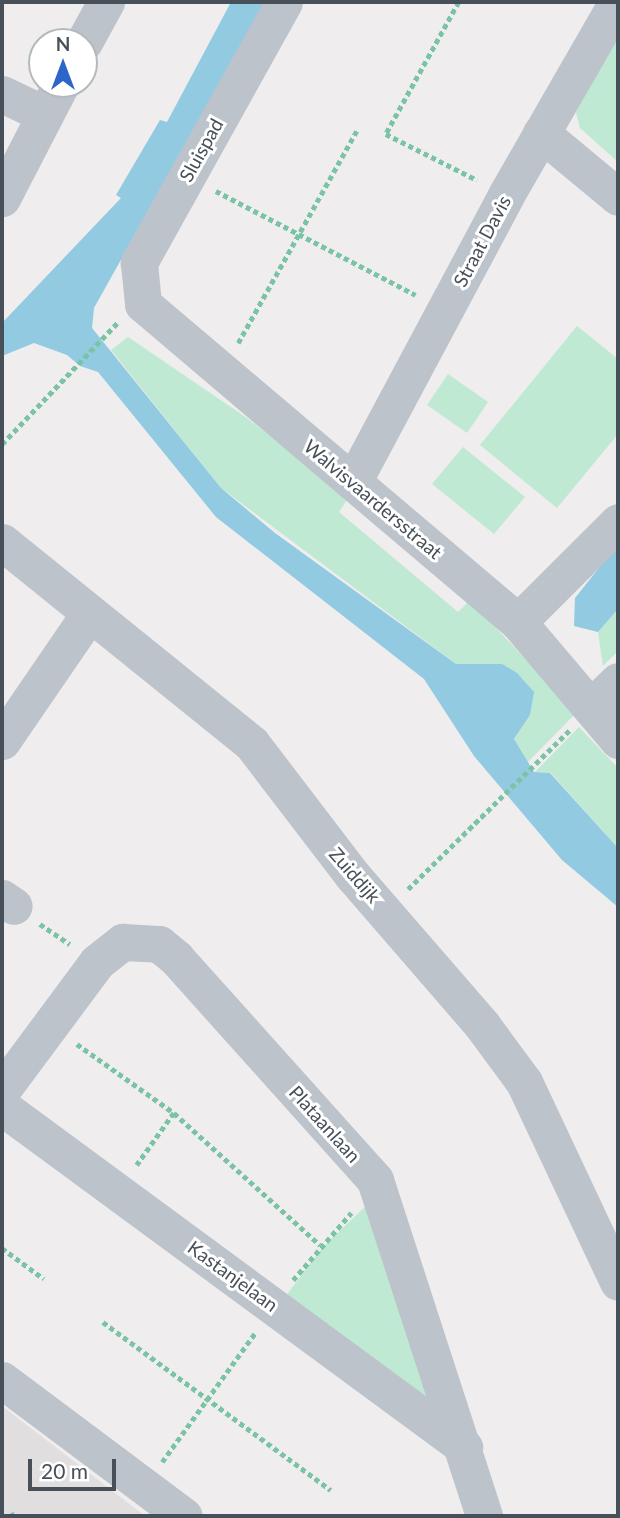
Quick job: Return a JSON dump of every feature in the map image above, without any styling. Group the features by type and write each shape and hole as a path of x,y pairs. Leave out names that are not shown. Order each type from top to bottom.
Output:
{"street":[{"path":"92,28 106,2"},
{"name":"Sluispad","path":"143,304 139,263 284,2"},
{"name":"Straat Davis","path":"353,482 506,195 617,2"},
{"path":"2,94 53,99 2,198"},
{"path":"541,133 618,198"},
{"name":"Walvisvaardersstraat","path":"143,304 518,622 618,740"},
{"path":"518,622 618,522"},
{"name":"Zuiddijk","path":"2,542 252,744 353,876 386,909 524,1082 618,1282"},
{"path":"2,741 89,614"},
{"path":"591,707 618,681"},
{"name":"Plataanlaan","path":"2,1090 97,962 123,942 159,944 376,1180 484,1516"},
{"name":"Kastanjelaan","path":"2,1107 464,1447"},
{"path":"2,1380 184,1516"}],"path":[{"path":"458,2 386,134 506,195"},
{"path":"221,371 358,128"},
{"path":"187,176 446,310"},
{"path":"2,444 107,330"},
{"path":"386,909 546,756"},
{"path":"8,902 97,962"},
{"path":"50,1025 174,1113 320,1245"},
{"path":"117,1193 174,1113"},
{"path":"2,1248 44,1279"},
{"path":"103,1322 331,1490"},
{"path":"10,1516 16,1513"}],"shaded area":[{"path":"2,1406 145,1516 2,1516"}],"green space":[{"path":"618,34 618,162 580,128 576,112"},
{"path":"577,326 618,359 618,434 557,508 480,445"},
{"path":"128,337 247,418 348,498 339,512 458,612 470,600 576,713 527,763 514,739 530,715 501,664 456,664 221,488 111,350"},
{"path":"448,374 488,402 467,433 427,405"},
{"path":"463,447 525,497 494,534 432,484"},
{"path":"618,609 618,651 603,666 598,632"},
{"path":"579,727 618,768 618,848 551,773 535,772"},
{"path":"372,1200 431,1404 279,1305 322,1248"}],"water":[{"path":"231,2 265,2 94,308 92,328 221,488 275,533 456,664 502,664 517,673 534,692 530,715 514,739 534,772 550,773 618,848 618,907 562,860 474,756 424,679 216,517 98,372 80,366 67,355 34,343 2,356 2,323 121,198 116,195 160,120 167,122"},
{"path":"618,544 618,609 598,632 574,626 575,598"}]}
